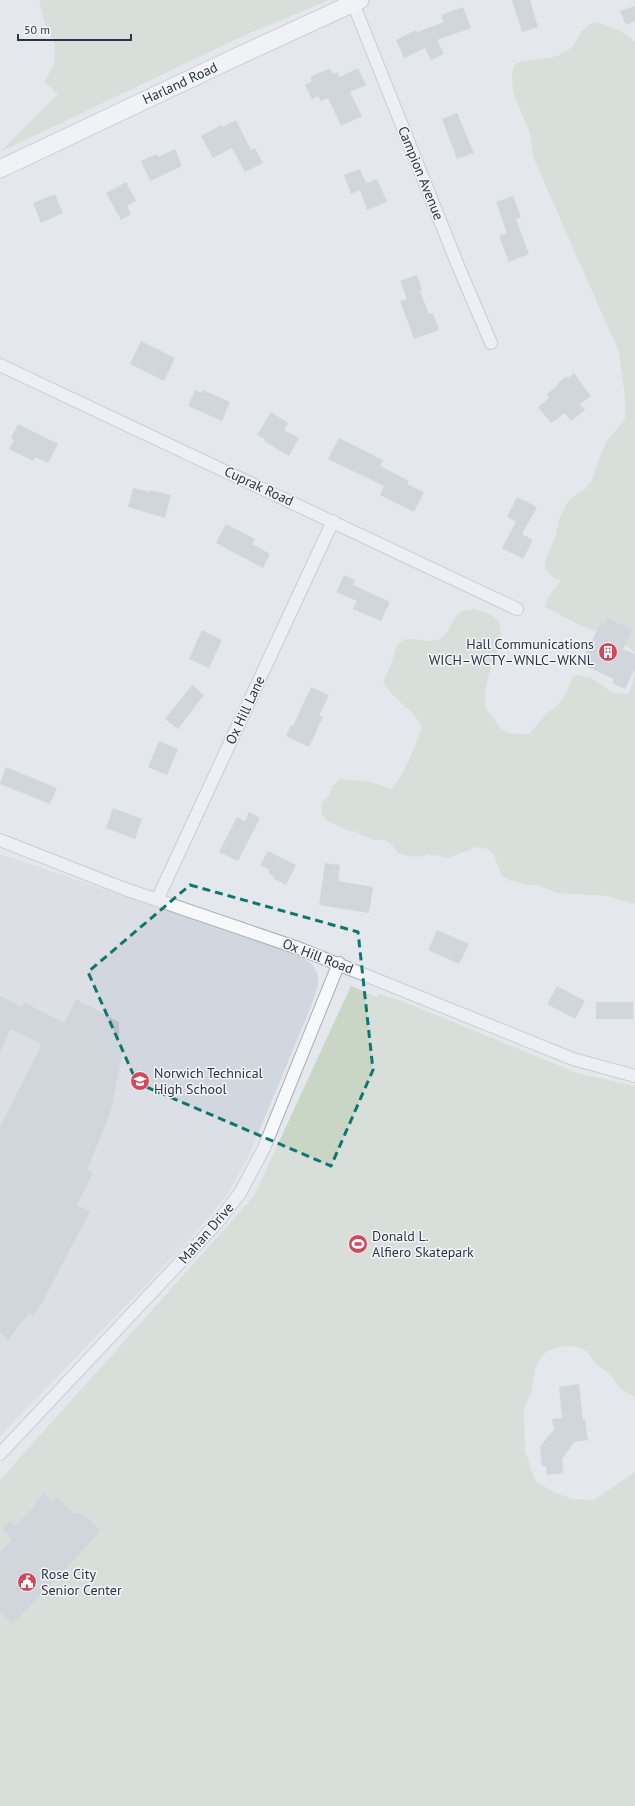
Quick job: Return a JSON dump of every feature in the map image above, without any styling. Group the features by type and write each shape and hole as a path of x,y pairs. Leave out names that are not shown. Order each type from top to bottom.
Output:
{"main road":[{"name":"Harland Road","path":"0,169 356,2"}],"street":[{"name":"Campion Avenue","path":"356,2 459,268 491,343"},
{"name":"Cuprak Road","path":"0,365 517,609"},
{"name":"Ox Hill Lane","path":"157,900 333,521"},
{"name":"Ox Hill Road","path":"0,840 157,900 339,963 470,1019 566,1057 596,1067 635,1076"},
{"name":"Mahan Drive","path":"0,1454 217,1224 240,1193 267,1141 339,963"}],"highlighted area":[{"path":"190,885 358,932 373,1070 331,1166 137,1083 88,972"}],"shaded area":[{"name":"Norwich Technical High School","path":"0,854 301,956 313,965 318,975 318,985 312,1004 248,1158 226,1196 191,1238 0,1436"}],"green space":[{"path":"39,0 329,0 243,36 0,152 58,94 44,82 54,65 55,45 46,27"},
{"path":"594,22 616,29 635,42 635,652 623,644 609,631 594,631 545,607 548,597 561,581 552,577 545,569 546,558 555,539 559,519 568,501 585,489 591,481 606,442 625,419 625,397 619,352 533,157 530,135 516,100 512,82 512,73 515,64 548,58 567,51 571,48 584,29"},
{"path":"474,609 492,615 499,623 501,629 501,637 487,682 485,704 497,724 504,731 517,734 529,734 546,714 558,705 567,692 572,678 576,675 591,678 612,692 627,694 630,690 635,674 635,904 607,896 556,893 539,885 529,885 509,880 501,874 494,855 486,848 477,847 448,858 428,854 418,857 408,856 398,853 392,845 384,840 373,840 356,832 346,830 328,821 321,813 322,803 329,795 333,786 340,779 371,782 391,789 409,760 422,727 413,714 392,694 383,681 392,662 397,646 402,641 407,639 434,641 439,639 448,631 455,617 465,611"},
{"path":"351,986 377,997 379,994 402,1001 577,1073 635,1086 635,1397 621,1389 608,1373 596,1364 583,1349 574,1346 557,1347 547,1351 539,1360 535,1369 532,1390 524,1408 525,1451 535,1480 553,1492 573,1499 594,1500 635,1472 635,1806 0,1806 0,1480 254,1196"}],"building":[{"path":"512,0 530,0 538,27 522,32"},
{"path":"635,6 635,21 626,25 620,11"},
{"path":"463,7 471,28 437,40 444,54 431,60 425,48 404,58 396,40 416,30 417,32 444,22 441,15"},
{"path":"330,68 333,74 337,72 340,77 358,68 366,85 350,92 362,116 341,126 328,98 321,101 318,96 312,99 305,85 312,81 310,77"},
{"path":"457,113 474,153 457,159 442,119"},
{"path":"236,120 251,150 255,148 263,163 245,172 232,148 213,158 201,136 221,125 223,127"},
{"path":"175,149 182,166 150,181 141,161 157,154 158,157"},
{"path":"360,169 366,183 377,179 387,202 367,210 360,190 351,194 344,175"},
{"path":"126,182 136,201 127,206 131,214 121,220 106,193"},
{"path":"55,194 63,213 41,223 33,203"},
{"path":"513,196 521,217 516,219 529,254 509,262 499,236 507,233 496,202"},
{"path":"417,275 422,290 420,291 429,314 433,313 439,330 414,339 400,301 407,299 400,281"},
{"path":"141,341 175,358 164,381 130,364"},
{"path":"574,373 591,396 580,404 585,410 571,421 565,413 551,423 538,407 549,398 547,394 557,386 556,385 567,376 568,378"},
{"path":"195,390 202,393 203,390 230,402 222,421 188,406"},
{"path":"271,412 288,423 284,430 299,438 289,456 257,435"},
{"path":"18,424 58,444 48,463 35,457 33,461 9,449 14,440 11,438"},
{"path":"339,438 383,460 380,466 409,481 407,484 424,492 414,512 380,495 384,486 328,459"},
{"path":"133,488 171,495 165,518 128,507"},
{"path":"517,497 537,507 522,534 533,540 523,559 502,548 516,522 507,517"},
{"path":"226,524 255,539 252,544 270,554 263,568 216,543"},
{"path":"344,575 355,580 353,585 390,602 381,621 353,609 357,601 336,592"},
{"name":"Hall Communications WICH–WCTY–WNLC–WKNL","path":"607,618 632,629 623,649 635,654 635,668 625,689 612,683 614,679 581,664 601,622 604,624"},
{"path":"202,630 222,640 209,668 189,659"},
{"path":"192,685 204,695 178,729 165,719"},
{"path":"311,687 329,695 319,716 323,717 309,747 286,736 291,725 293,726"},
{"path":"159,741 178,749 167,775 148,767"},
{"path":"6,767 57,788 50,804 0,784"},
{"path":"113,808 142,819 135,839 106,828"},
{"path":"249,812 260,818 238,861 219,852 237,817 245,821"},
{"path":"268,851 296,865 286,885 273,878 274,876 268,873 270,870 260,865"},
{"path":"325,863 340,865 338,881 373,887 369,913 319,905"},
{"path":"437,930 469,944 459,964 428,950"},
{"path":"557,986 585,1001 575,1019 547,1004"},
{"path":"0,996 22,1007 25,1003 64,1023 76,999 119,1022 119,1046 123,1049 112,1107 87,1169 93,1173 77,1205 90,1211 42,1303 33,1316 29,1313 8,1340 0,1333 0,1126 41,1046 39,1045 40,1043 11,1029 0,1052"},
{"path":"596,1002 633,1002 633,1019 596,1019"},
{"path":"579,1384 583,1420 585,1420 588,1440 574,1442 562,1459 563,1473 547,1475 546,1466 542,1466 540,1447 554,1429 552,1419 562,1418 559,1387"},
{"name":"Rose City Senior Center","path":"44,1493 53,1502 57,1497 74,1514 76,1512 80,1515 82,1513 101,1531 13,1624 0,1612 0,1552 12,1539 2,1529 10,1521 16,1526 36,1506 34,1504"}],"place":[{"name":"Hall Communications WICH–WCTY–WNLC–WKNL","path":"608,652"},
{"name":"Norwich Technical High School","path":"140,1081"},
{"name":"Donald L. Alfiero Skatepark","path":"358,1244"},
{"name":"Rose City Senior Center","path":"27,1582"}]}
